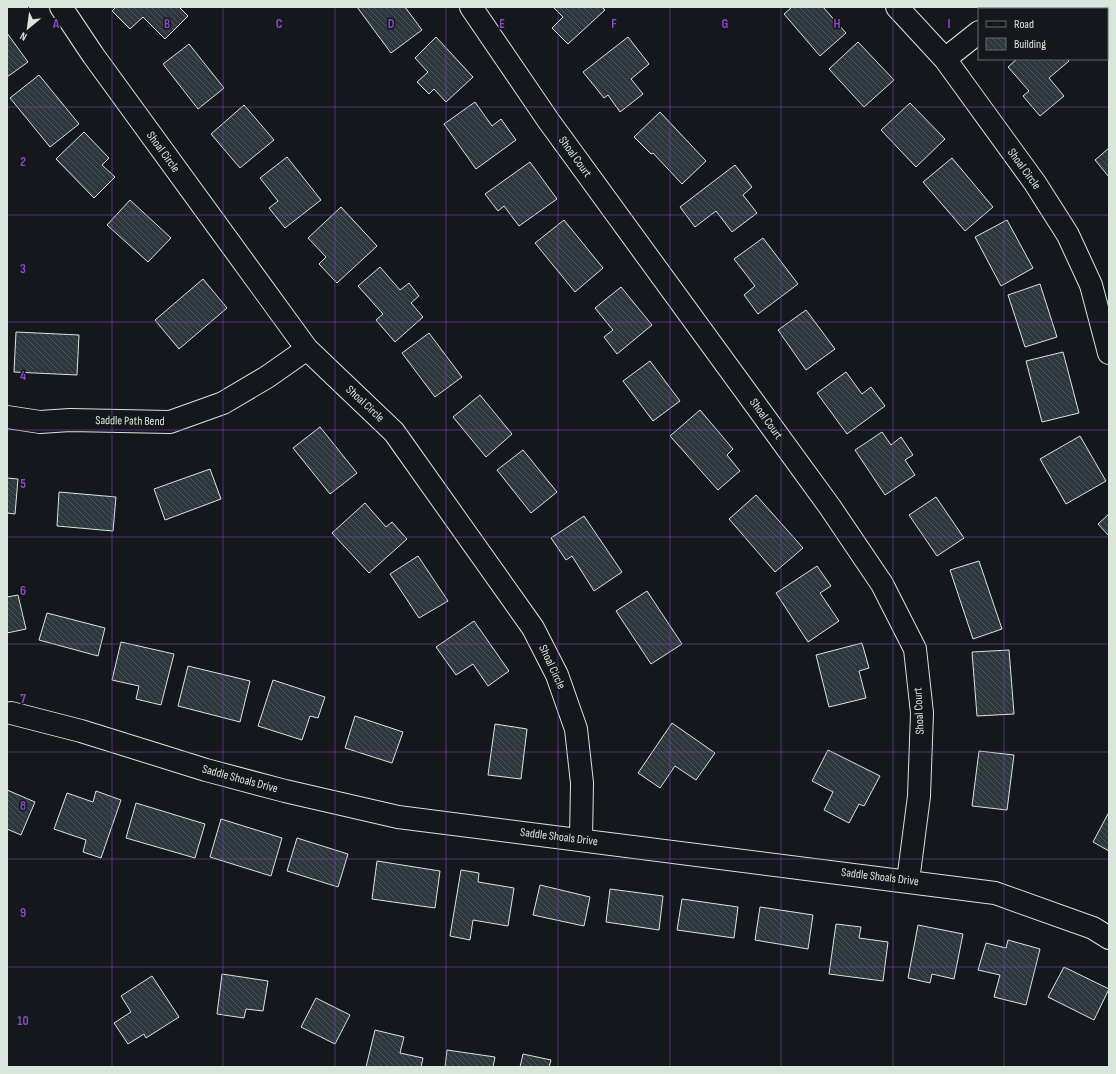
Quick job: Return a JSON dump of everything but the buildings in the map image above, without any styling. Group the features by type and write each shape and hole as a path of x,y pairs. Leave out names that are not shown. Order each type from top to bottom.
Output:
{"street":[{"name":"Shoal Circle","path":"61,7 93,55 307,349 394,432 533,628 557,675 576,729 582,783 581,839"},
{"name":"Shoal Court","path":"471,7 548,120 830,506 882,584 915,649 922,713 919,796 908,881"},
{"name":"Shoal Circle","path":"897,7 945,59 1035,183 1068,235 1091,285 1109,353"},
{"path":"945,59 978,33"},
{"name":"Saddle Path Bend","path":"7,417 40,422 70,420 170,422 223,403 267,377 307,349"},
{"name":"Saddle Shoals Drive","path":"11,713 81,732 206,770 305,797 404,818 581,839 995,893 1093,928 1109,938"}]}
